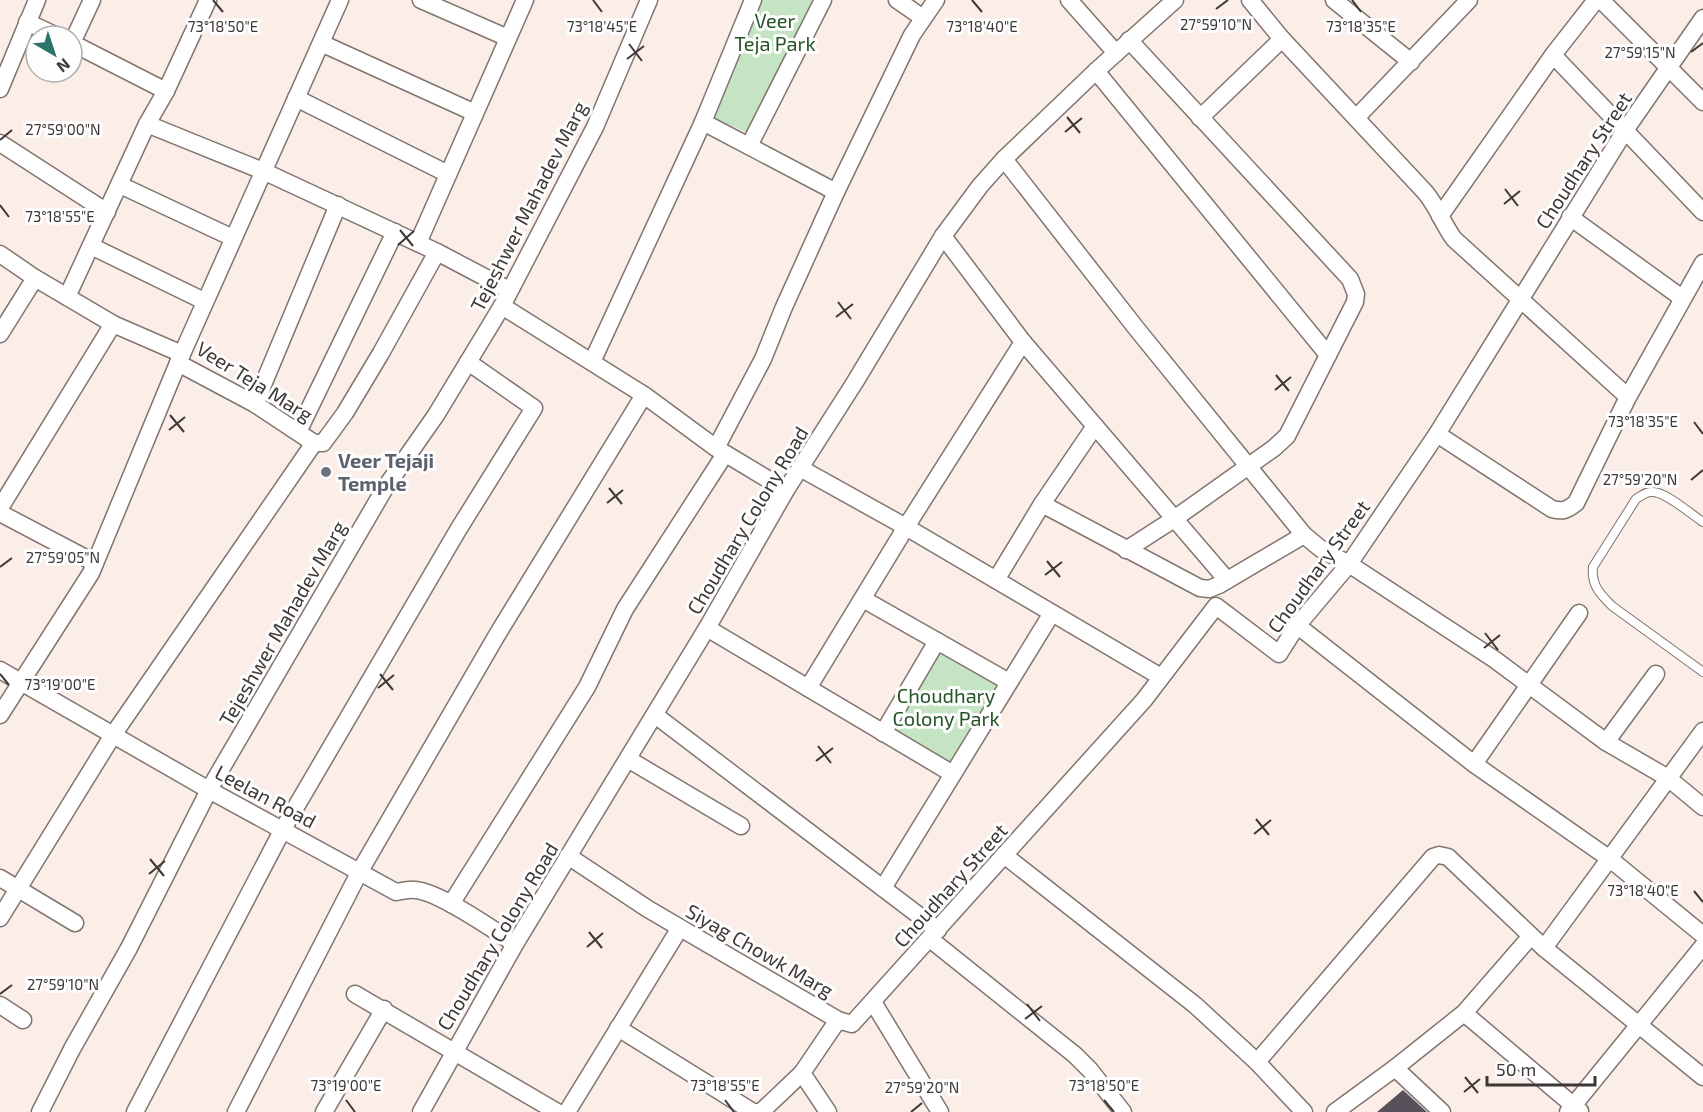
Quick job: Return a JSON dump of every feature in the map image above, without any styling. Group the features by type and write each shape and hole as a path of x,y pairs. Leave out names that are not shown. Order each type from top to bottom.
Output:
{"street":[{"path":"0,89 37,0"},
{"path":"81,24 92,0"},
{"path":"67,297 147,124 166,91 208,0"},
{"path":"0,715 91,573 204,301 340,0"},
{"path":"421,0 508,38"},
{"path":"418,243 525,0"},
{"name":"Tejeshwer Mahadev Marg","path":"40,1112 72,1049 129,948 209,790 384,488 436,415 502,306 595,127 649,0"},
{"path":"592,362 703,122 753,0"},
{"path":"749,146 823,0"},
{"path":"897,0 922,18"},
{"path":"451,904 587,687 625,609 720,451 836,192 912,35 936,0"},
{"path":"1069,0 1116,53"},
{"name":"Choudhary Colony Road","path":"421,1112 515,944 707,628 786,490 855,382 943,236 980,186 1004,159 1175,0"},
{"path":"1250,0 1282,39 1425,192 1454,239 1628,397"},
{"path":"1334,0 1411,62"},
{"path":"1356,118 1468,0"},
{"path":"1440,216 1552,55 1599,0 1703,102"},
{"name":"Choudhary Street","path":"837,1020 852,1024 873,1002 1144,700 1216,606 1279,654 1296,627 1349,564 1437,434 1626,129 1703,18"},
{"path":"27,22 31,24"},
{"path":"1200,118 1282,39"},
{"path":"1126,550 1174,519 1274,448 1287,436 1355,302 1356,294 1350,279 1130,40"},
{"path":"321,43 475,113"},
{"path":"84,49 166,91"},
{"path":"1552,55 1626,129 1703,212"},
{"path":"1096,71 1328,355"},
{"path":"296,98 448,174"},
{"path":"703,122 836,192"},
{"path":"147,124 263,171 338,205 437,252 509,290"},
{"path":"0,144 107,212"},
{"path":"1004,159 1136,328 1304,535 1321,549 1349,564 1494,659 1606,742 1668,778 1703,807"},
{"path":"120,185 233,238"},
{"path":"255,404 338,205"},
{"path":"1570,217 1682,298"},
{"path":"298,432 394,232"},
{"path":"943,236 1023,342 1227,580"},
{"path":"91,246 204,301"},
{"name":"Veer Teja Marg","path":"0,254 35,278 112,324 180,358 314,443 323,444 381,353 437,252"},
{"path":"1437,434 1552,509 1560,512 1568,510 1575,502 1628,397 1703,263"},
{"path":"0,334 35,278"},
{"path":"502,306 644,394 720,451 786,490"},
{"path":"0,508 112,324"},
{"path":"808,688 1023,342"},
{"path":"135,1112 283,830 458,530 534,408 468,362"},
{"path":"236,1112 360,871 497,635 644,394"},
{"path":"996,580 1041,504 1095,426"},
{"path":"0,918 113,735 314,443"},
{"path":"800,468 906,527 1161,677"},
{"path":"1041,504 1200,588 1209,589 1227,580 1304,535"},
{"path":"0,513 95,563"},
{"path":"862,599 1009,682"},
{"path":"883,888 1052,613"},
{"path":"1474,764 1579,613"},
{"path":"1296,627 1303,630 1474,764 1610,859 1703,935"},
{"path":"707,628 953,774"},
{"path":"883,733 937,641"},
{"name":"Leelan Road","path":"0,670 209,790 396,892 416,890 451,904 515,944"},
{"path":"1606,742 1656,674"},
{"path":"655,715 883,888 1075,1055 1090,1070 1116,1110"},
{"path":"1336,1112 1464,1013 1537,942 1610,859 1703,731"},
{"path":"628,759 741,826"},
{"path":"1004,855 1195,1005 1257,1062 1304,1112"},
{"path":"1257,1062 1433,857 1439,855 1448,857 1537,942 1703,1077"},
{"name":"Siyag Chowk Marg","path":"568,856 648,909 837,1020 802,1073 762,1111 758,1112"},
{"path":"0,878 75,923"},
{"path":"567,1112 678,932"},
{"path":"1464,1013 1574,1110 1703,946"},
{"path":"355,994 557,1112"},
{"path":"873,1002 940,1112"},
{"path":"0,1005 23,1020"},
{"path":"324,1112 384,1010"},
{"path":"618,1028 753,1112"},
{"path":"1395,1068 1442,1112"},
{"path":"802,1073 826,1111"}],"lane":[{"path":"1703,522 1660,494 1652,491 1644,493 1636,500 1593,567 1592,578 1600,595 1612,606 1703,672"}],"green space":[{"name":"Veer Teja Park","path":"762,0 817,0 752,135 711,116"},
{"name":"Choudhary Colony Park","path":"941,649 1000,682 952,767 888,731"}],"building":[{"path":"1403,1090 1427,1112 1377,1112"}],"place":[{"name":"Veer Tejaji Temple","path":"326,472"}]}
